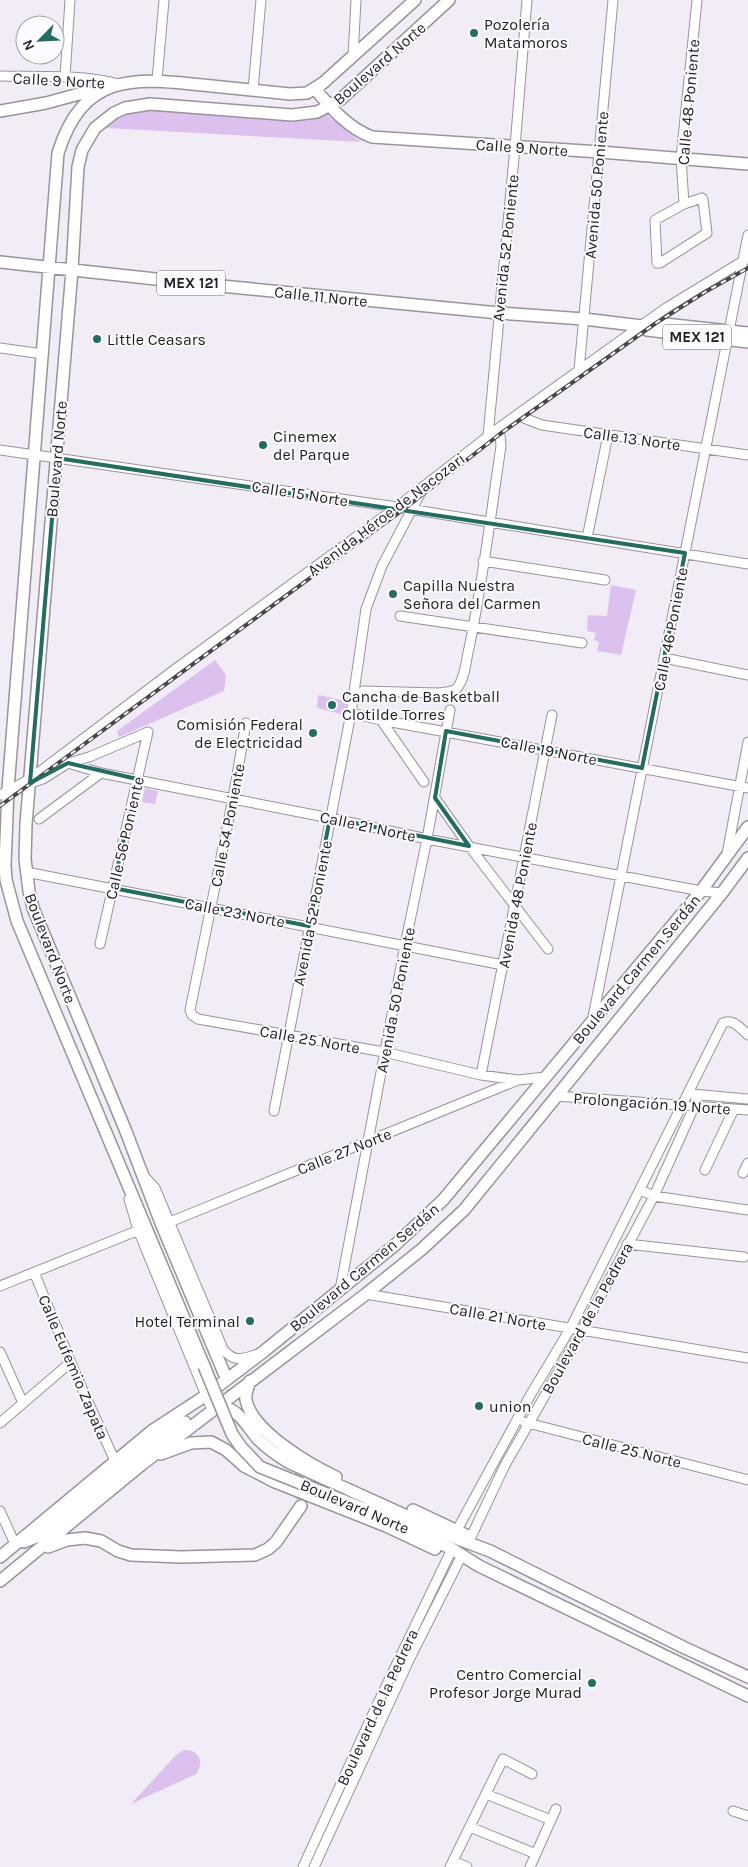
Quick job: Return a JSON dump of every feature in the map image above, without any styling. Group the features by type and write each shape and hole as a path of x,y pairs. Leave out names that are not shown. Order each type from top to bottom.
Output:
{"main road":[{"name":"Boulevard Norte","path":"415,0 353,57 315,88 299,95 157,80 119,84 100,92 82,106 62,140 58,153 35,455 4,792 6,880 17,921 120,1165 142,1229 204,1366 232,1434 241,1447 260,1467 392,1520 458,1556 748,1696"},
{"name":"Boulevard Norte","path":"224,1373 43,934 29,892 26,872 26,782 57,458 78,167 82,150 94,128 114,113 131,106 150,104 292,115 317,112 330,107 449,0"},
{"name":"Calle 9 Norte","path":"315,88 330,107 358,132 372,137 748,164"},
{"name":"Calle 9 Norte","path":"0,111 46,104 79,94 100,92"},
{"name":"Calle 11 Norte","path":"0,262 201,284 499,313 584,319 642,326 647,330 727,336 748,342"},
{"name":"Calle 11 Norte","path":"727,336 748,333"},
{"name":"Boulevard Carmen Serdán","path":"0,1557 153,1430 205,1396 340,1290 395,1244 442,1200 701,891 748,827"},
{"name":"Boulevard Carmen Serdán","path":"0,1581 154,1456 206,1411 250,1382 366,1294 422,1249 464,1210 722,893 744,871 748,858"},
{"path":"549,1073 568,1082"},
{"path":"250,1382 246,1400 249,1408 267,1432 297,1456 334,1476 457,1530 485,1545 490,1551"},
{"name":"Boulevard Norte","path":"237,1401 244,1422 270,1450 293,1468 490,1551 685,1648 748,1677"},
{"path":"227,1408 235,1412 244,1422"},
{"path":"15,1544 36,1537 52,1527 156,1441 206,1411"},
{"path":"154,1456 191,1443 211,1442 226,1450 244,1466 275,1482 458,1556"},
{"path":"39,1550 67,1540 85,1538 101,1541 118,1551 131,1555 181,1557 255,1555 276,1542 301,1506"}],"street":[{"path":"65,77 70,0"},
{"path":"157,80 164,0"},
{"path":"253,90 261,0"},
{"path":"353,57 356,0"},
{"name":"Avenida 52 Poniente","path":"488,436 527,0"},
{"name":"Avenida 50 Poniente","path":"579,370 613,0"},
{"name":"Calle 48 Poniente","path":"684,204 681,158 697,0"},
{"name":"Calle 9 Norte","path":"0,76 98,78 119,84"},
{"path":"702,198 707,233 660,263 657,263 656,220 684,204 702,198"},
{"name":"Calle 46 Poniente","path":"591,1024 727,336 746,259 748,235"},
{"name":"Avenida Héroe de Nacozari","path":"26,782 174,670 397,507 496,430 666,308 746,259"},
{"path":"0,348 43,354"},
{"name":"Calle 13 Norte","path":"521,413 524,418 542,425 748,455"},
{"path":"363,691 438,693 450,692 457,688 463,675 473,627 501,446 500,434 496,430"},
{"path":"587,538 608,435"},
{"name":"Calle 15 Norte","path":"0,450 397,507 748,564"},
{"name":"Avenida 52 Poniente","path":"274,1111 351,713 366,609 382,566 422,488"},
{"path":"483,561 606,580"},
{"path":"400,616 582,643"},
{"path":"664,658 748,675"},
{"name":"Avenida 50 Poniente","path":"340,1290 384,1052 435,798 450,710"},
{"name":"Calle 19 Norte","path":"351,713 744,787"},
{"name":"Avenida 48 Poniente","path":"481,1075 552,715"},
{"path":"381,720 424,782"},
{"name":"Calle 54 Poniente","path":"192,1015 190,1010 212,907 246,723"},
{"name":"Calle 56 Poniente","path":"68,763 89,757 148,732 100,944"},
{"path":"727,854 744,787 748,742"},
{"path":"4,792 26,782 43,779 68,763"},
{"name":"Calle 21 Norte","path":"68,763 101,773 233,798 427,839 701,891 722,893"},
{"path":"39,819 101,773"},
{"path":"435,798 548,950"},
{"name":"Calle 23 Norte","path":"26,872 503,965"},
{"name":"Calle 25 Norte","path":"192,1015 198,1019 384,1052 481,1075 518,1080 549,1073"},
{"name":"Boulevard de la Pedrera","path":"457,1530 570,1329 723,1023 727,1021 732,1022 748,1035"},
{"name":"Calle 27 Norte","path":"170,1222 518,1080"},
{"name":"Prolongación 19 Norte","path":"687,1093 748,1099"},
{"name":"Boulevard de la Pedrera","path":"471,1537 505,1465 582,1331 654,1196 694,1107 697,1095"},
{"name":"Prolongación 19 Norte","path":"556,1096 748,1110"},
{"path":"705,1170 734,1109"},
{"path":"743,1173 748,1163"},
{"name":"Boulevard Norte","path":"143,1174 155,1188 223,1349 232,1358 239,1359 263,1352"},
{"path":"640,1190 654,1196 748,1210"},
{"path":"0,1286 142,1229"},
{"name":"Boulevard Norte","path":"142,1229 205,1396 206,1411"},
{"path":"627,1244 744,1257"},
{"name":"Calle Eufemio Zapata","path":"34,1272 115,1461"},
{"name":"Calle 21 Norte","path":"366,1294 748,1358"},
{"path":"0,1352 23,1404"},
{"path":"0,1423 71,1362"},
{"name":"Calle 25 Norte","path":"517,1421 748,1480"},
{"path":"0,1510 15,1544"},
{"name":"Boulevard de la Pedrera","path":"303,1867 376,1707 458,1556"},
{"name":"Boulevard de la Pedrera","path":"314,1867 458,1556"},
{"path":"467,1867 451,1864 503,1759 532,1774"},
{"path":"486,1794 551,1820"},
{"path":"530,1867 556,1809"},
{"path":"733,1811 748,1816"},
{"path":"470,1827 536,1854"}],"highlighted area":[{"path":"57,458 685,553 642,768 446,731 435,798 469,846 330,818 309,926 113,888 137,779 68,763 30,783"}],"shaded area":[{"path":"150,108 289,119 314,118 327,115 361,142 106,128 116,119 126,114"},
{"path":"611,585 636,590 621,655 597,651 599,642 594,640 596,633 587,631 588,615 607,616"},
{"path":"215,660 226,675 224,691 119,737 117,731"},
{"name":"Cancha de Basketball Clotilde Torres","path":"318,695 346,701 345,715 317,708"},
{"path":"145,788 158,791 155,804 142,802"},
{"path":"184,1750 189,1750 199,1757 200,1765 196,1774 131,1804 176,1755"}],"tunnel":[{"path":"224,1373 237,1401"},
{"path":"296,1473 302,1487 301,1506"}],"railway":[{"path":"0,806 404,509 500,434 656,323 748,268"}],"place":[{"name":"Pozolería Matamoros","path":"474,33"},
{"name":"Little Ceasars","path":"97,339"},
{"name":"Cinemex del Parque","path":"263,445"},
{"name":"Capilla Nuestra Señora del Carmen","path":"393,594"},
{"name":"Cancha de Basketball Clotilde Torres","path":"332,705"},
{"name":"Comisión Federal de Electricidad","path":"313,733"},
{"name":"Hotel Terminal","path":"250,1321"},
{"name":"union","path":"479,1406"},
{"name":"Centro Comercial Profesor Jorge Murad","path":"592,1683"}]}
